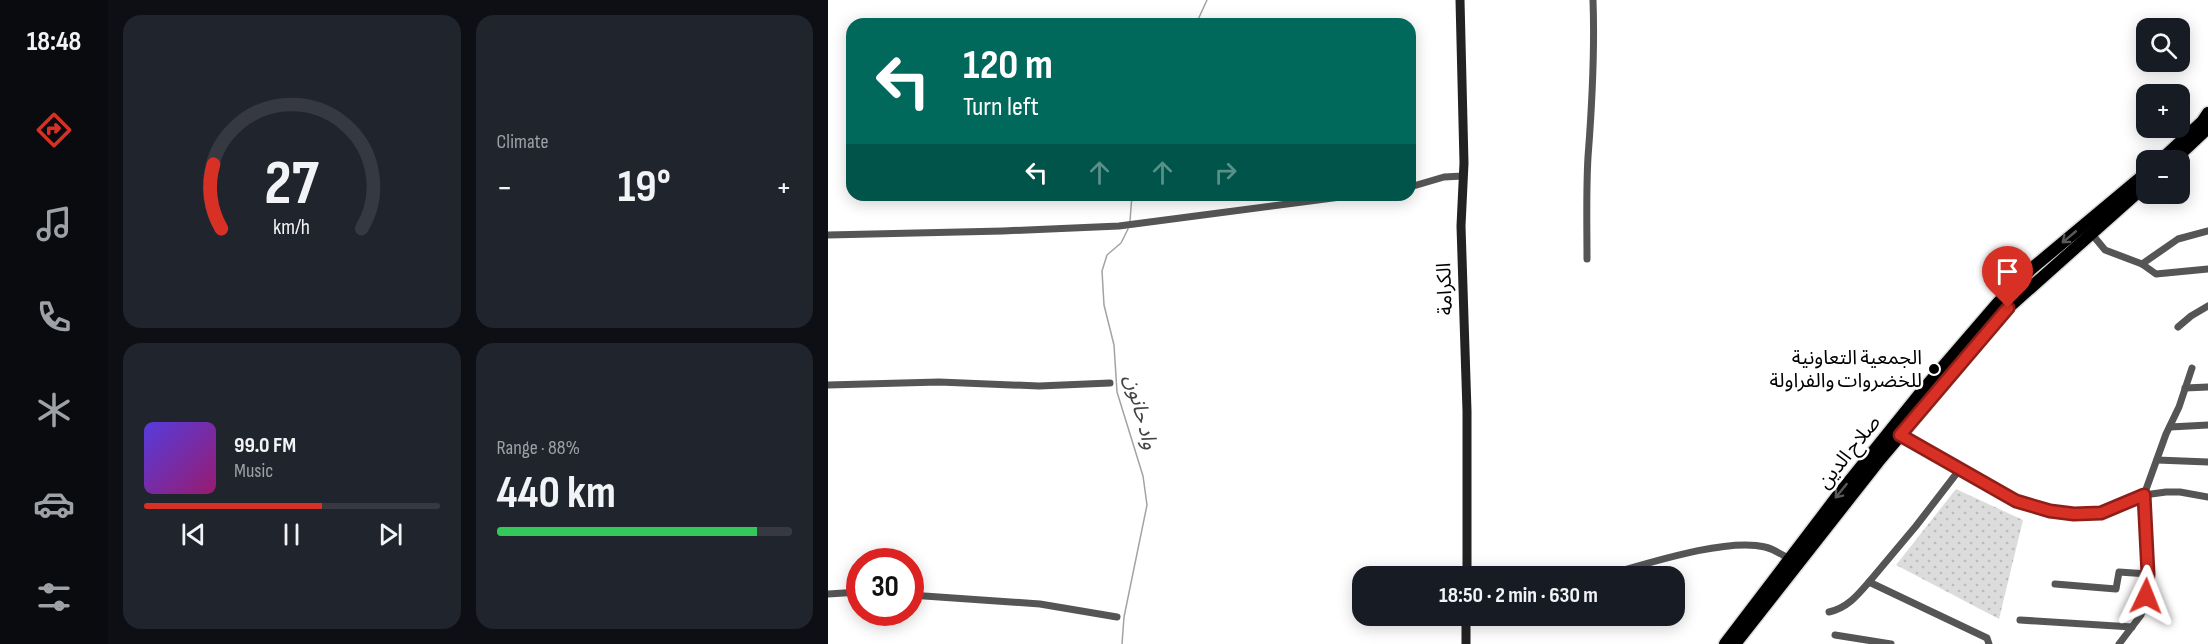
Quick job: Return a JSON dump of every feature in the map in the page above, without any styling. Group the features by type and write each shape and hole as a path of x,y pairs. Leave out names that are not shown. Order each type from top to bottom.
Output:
{"highway":[{"path":"2172,150 2208,113"},
{"path":"2185,150 2208,128"},
{"name":"صلاح الدين","path":"1725,644 1911,404 1997,304 2030,270 2136,181"},
{"name":"صلاح الدين","path":"1735,644 1900,435 2008,308 2136,193"}],"main road":[{"name":"الكرامة","path":"1460,0 1463,176 1461,226 1467,411 1467,566"},
{"path":"1466,626 1466,644"}],"street":[{"path":"1587,259 1588,158 1594,42 1593,0"},
{"path":"1416,185 1444,177 1463,176"},
{"path":"828,234 1003,231 1126,225 1310,201"},
{"path":"2142,264 2178,239 2208,231"},
{"path":"2091,233 2105,250 2142,264 2156,274 2208,269"},
{"path":"2178,327 2208,306"},
{"path":"2119,644 2141,615 2146,596 2148,574 2144,495 2179,408 2192,368"},
{"path":"828,385 939,382 1039,386 1110,383"},
{"path":"2185,388 2208,387"},
{"path":"2170,427 2208,425"},
{"path":"1900,435 2016,501 2050,511 2074,514 2101,513 2144,495 2180,492 2208,496"},
{"path":"2157,460 2208,462"},
{"path":"1829,612 1841,609 1848,604 1869,582 1960,468"},
{"path":"1639,566 1730,545 1746,544 1766,547 1790,559"},
{"path":"2055,584 2116,589 2119,572 2148,574"},
{"path":"1869,582 1987,638 1989,644"},
{"path":"828,594 846,593"},
{"path":"924,596 1040,604 1117,617"},
{"path":"2020,620 2132,627"},
{"path":"1835,634 1891,644"}],"shaded area":[{"path":"1956,489 2023,520 1999,619 1896,565"}],"waterway":[{"name":"واد حانون","path":"1199,18 1207,0"},
{"name":"واد حانون","path":"1130,221 1132,201"},
{"name":"واد حانون","path":"1122,644 1124,617 1147,505 1143,476 1117,392 1114,345 1104,305 1102,271 1107,255 1121,243 1128,229"}],"place":[{"name":"الجمعية التعاونية للخضروات والفراولة","path":"1934,369"}],"route":[{"path":"2008,308 1900,435 1981,479 2016,501 2050,511 2074,514 2101,513 2144,495 2148,574 2146,596"}]}
